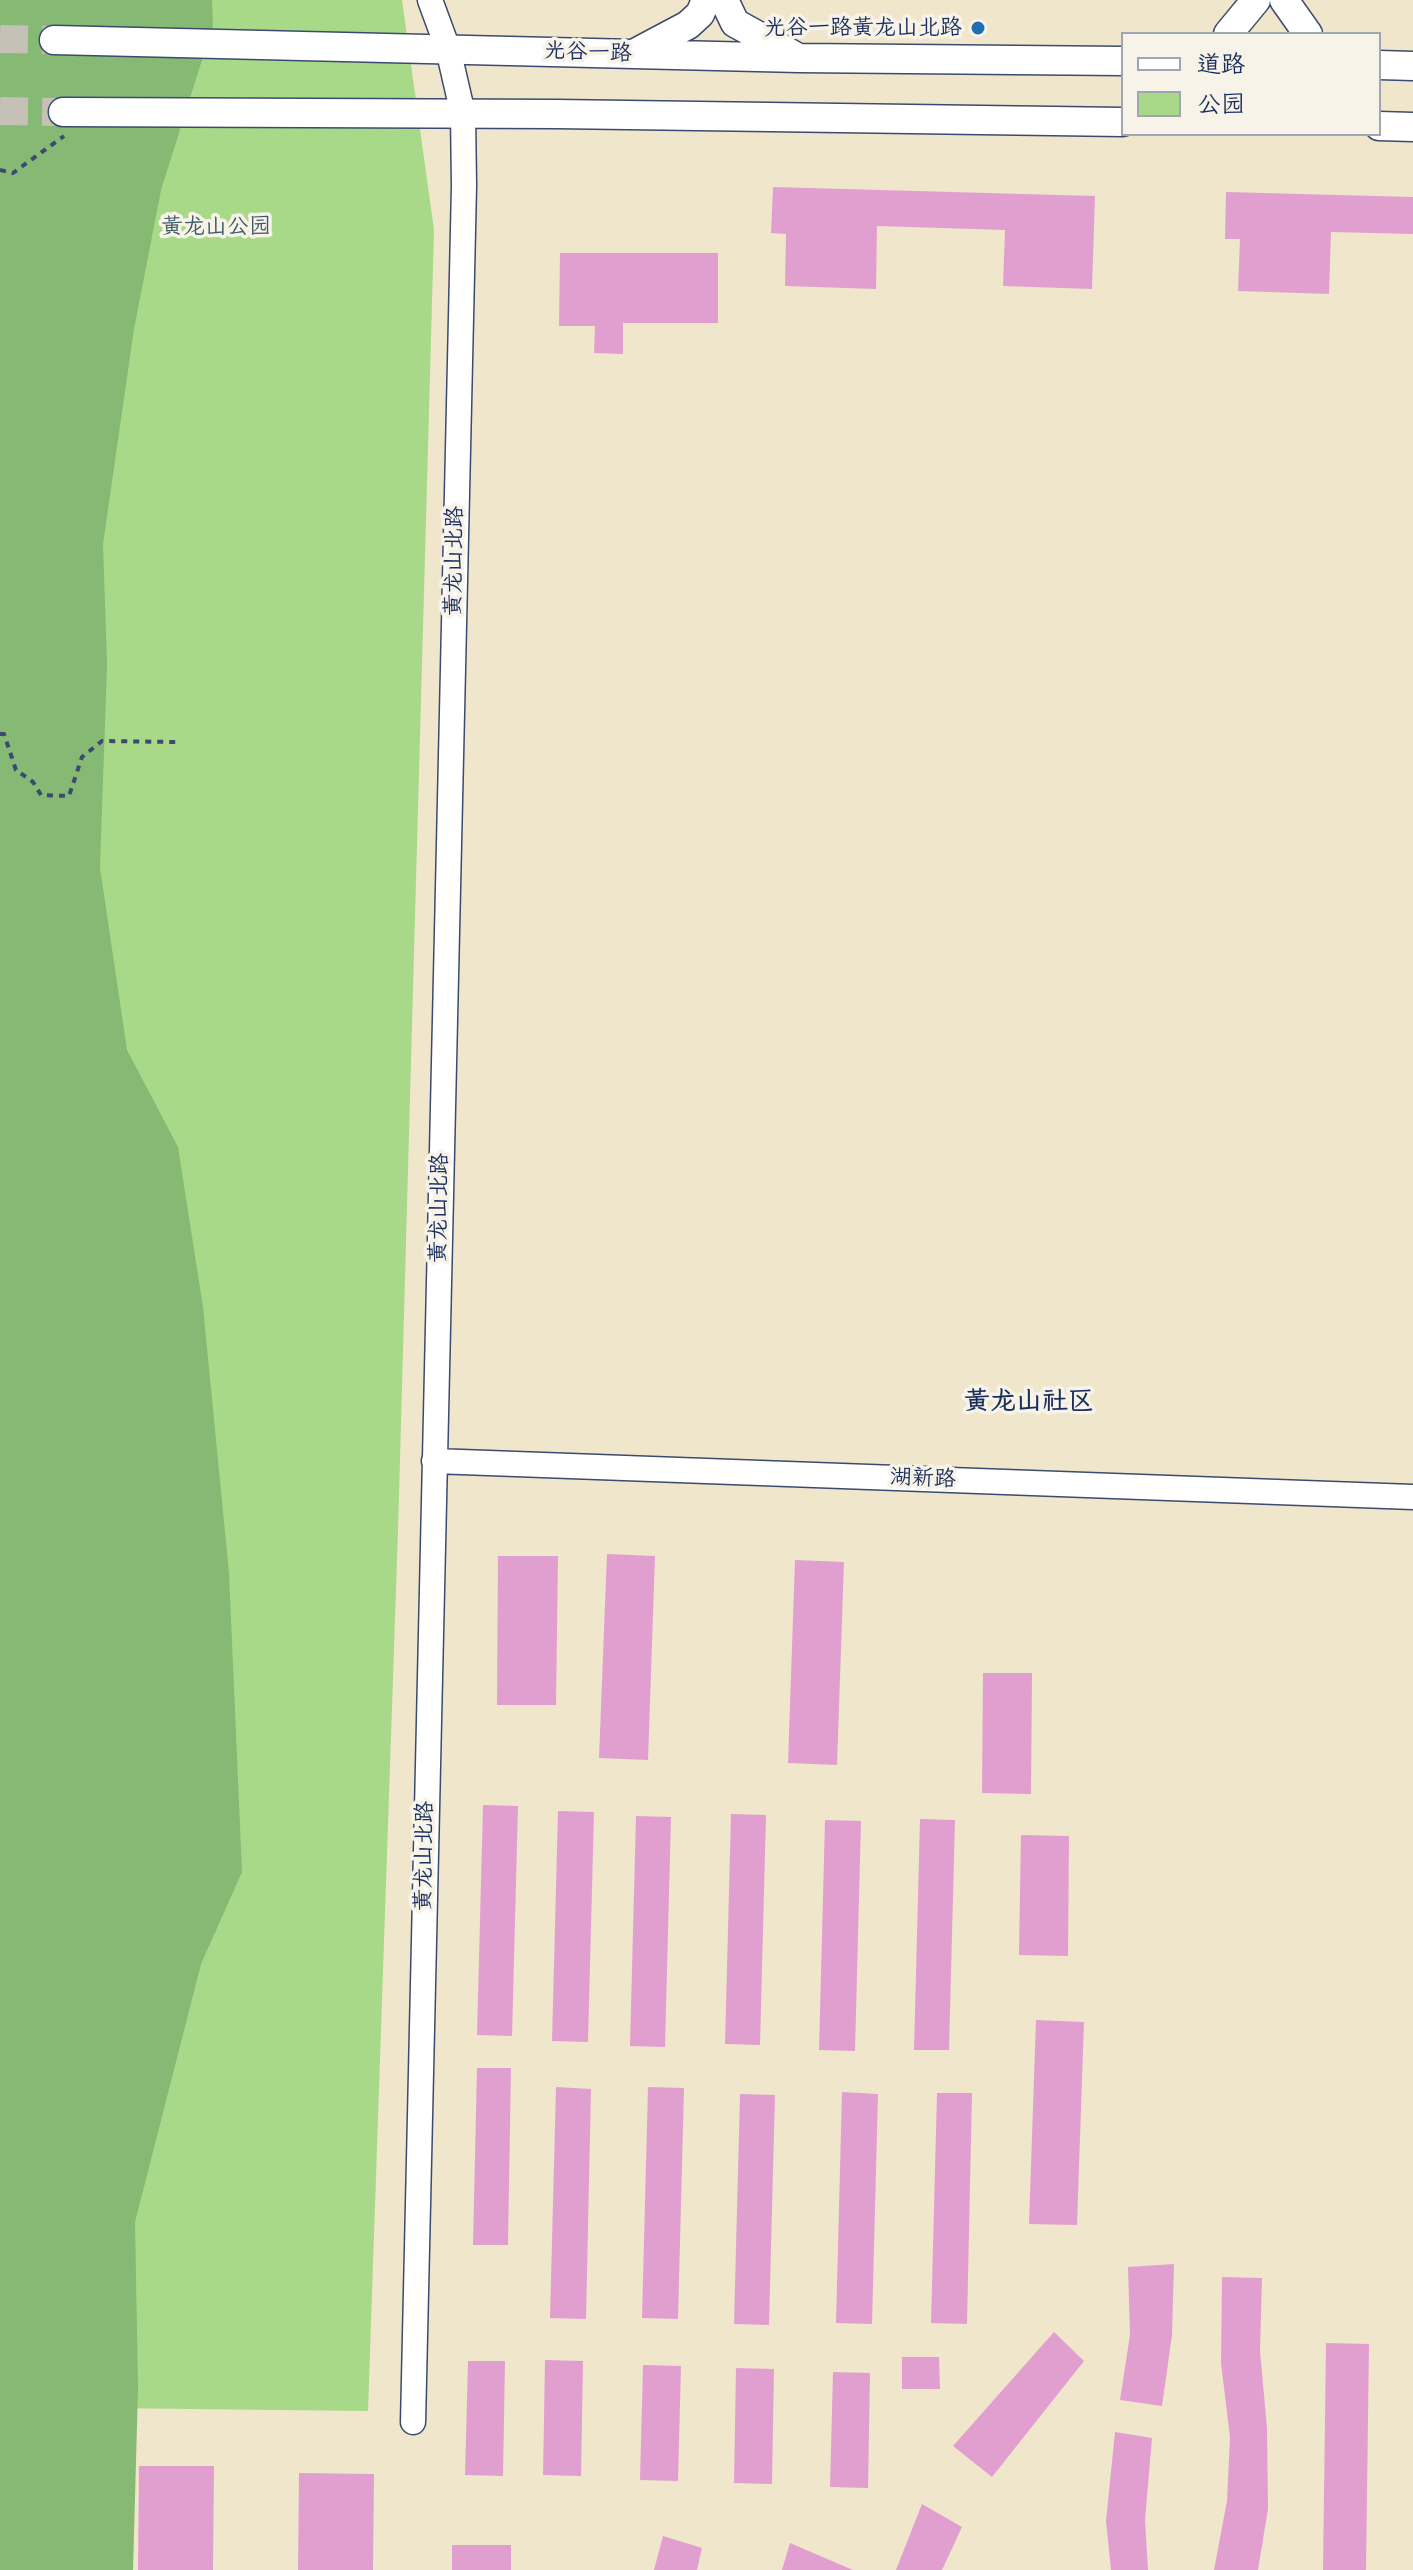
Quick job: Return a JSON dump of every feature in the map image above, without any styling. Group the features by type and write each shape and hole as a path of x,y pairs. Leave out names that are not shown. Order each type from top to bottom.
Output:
{"main road":[{"path":"630,54 688,25 700,14 706,0"},
{"path":"724,0 735,23 799,58"},
{"path":"1230,32 1256,0"},
{"path":"1284,0 1307,32"},
{"name":"光谷一路","path":"54,40 799,58 1121,61"},
{"path":"1381,65 1413,66"},
{"path":"69,119 463,114 1121,122"},
{"path":"1381,126 1413,127"}],"street":[{"name":"黄龙山北路","path":"413,2422 463,114 448,49 430,0"},
{"name":"湖新路","path":"434,1461 1413,1497"}],"path":[{"path":"0,170 13,173 42,155 69,119"},
{"path":"0,734 4,734 16,770 33,782 41,795 69,796 82,757 102,741 178,742"}],"green space":[{"name":"黄龙山公园","path":"0,0 402,0 434,230 398,1531 368,2411 104,2408 0,2570"},
{"path":"0,0 212,0 213,25 161,190 134,329 103,544 107,664 100,868 127,1050 178,1147 203,1307 229,1573 242,1872 201,1964 135,2222 138,2389 133,2570 0,2570"}],"building":[{"path":"773,187 1095,196 1092,289 1003,286 1005,230 877,226 876,289 785,286 786,234 771,233"},
{"path":"1226,192 1413,197 1413,234 1331,232 1329,294 1238,291 1240,239 1225,239"},
{"path":"560,253 718,253 718,323 623,323 623,354 594,353 595,326 559,326"},
{"path":"607,1554 655,1556 648,1760 599,1758"},
{"path":"498,1556 558,1556 556,1705 497,1705"},
{"path":"795,1560 844,1562 837,1765 788,1763"},
{"path":"983,1673 1032,1673 1031,1794 982,1793"},
{"path":"483,1805 518,1806 512,2036 477,2035"},
{"path":"558,1811 594,1812 588,2042 552,2041"},
{"path":"731,1814 766,1815 760,2045 725,2044"},
{"path":"636,1816 671,1817 665,2047 630,2046"},
{"path":"920,1819 955,1820 949,2050 914,2050"},
{"path":"825,1820 861,1821 855,2051 819,2050"},
{"path":"1021,1835 1069,1836 1068,1956 1019,1955"},
{"path":"1036,2020 1084,2022 1077,2225 1029,2224"},
{"path":"477,2068 511,2068 508,2245 473,2245"},
{"path":"556,2087 591,2089 586,2319 550,2318"},
{"path":"648,2087 684,2088 678,2319 642,2318"},
{"path":"842,2092 878,2094 872,2324 836,2323"},
{"path":"937,2093 972,2093 967,2324 931,2323"},
{"path":"740,2094 775,2095 769,2325 734,2324"},
{"path":"1174,2264 1172,2335 1162,2406 1120,2400 1130,2335 1128,2267"},
{"path":"1222,2277 1262,2278 1260,2351 1267,2428 1268,2509 1258,2570 1214,2570 1227,2501 1230,2437 1221,2363"},
{"path":"1054,2332 1084,2361 992,2477 953,2446"},
{"path":"1326,2343 1369,2344 1366,2570 1323,2570"},
{"path":"902,2357 939,2357 940,2389 902,2389"},
{"path":"545,2360 583,2361 581,2476 543,2475"},
{"path":"468,2361 505,2361 503,2476 465,2475"},
{"path":"643,2365 681,2366 678,2481 640,2480"},
{"path":"736,2368 774,2369 772,2484 734,2483"},
{"path":"833,2372 870,2373 868,2488 830,2487"},
{"path":"1115,2432 1152,2438 1145,2520 1148,2570 1111,2570 1106,2521"},
{"path":"139,2466 214,2466 213,2570 138,2570"},
{"path":"299,2473 374,2474 373,2570 298,2570"},
{"path":"922,2504 962,2527 942,2570 896,2570"},
{"path":"663,2536 702,2548 697,2570 654,2570"},
{"path":"790,2543 853,2570 782,2570"},
{"path":"452,2545 511,2545 511,2570 452,2570"}],"tunnel":[{"path":"0,39 54,40"},
{"path":"0,111 63,112"}],"place":[{"name":"光谷一路黄龙山北路","path":"978,28"}],"district":[{"name":"黄龙山社区","path":"1029,1402"}]}
